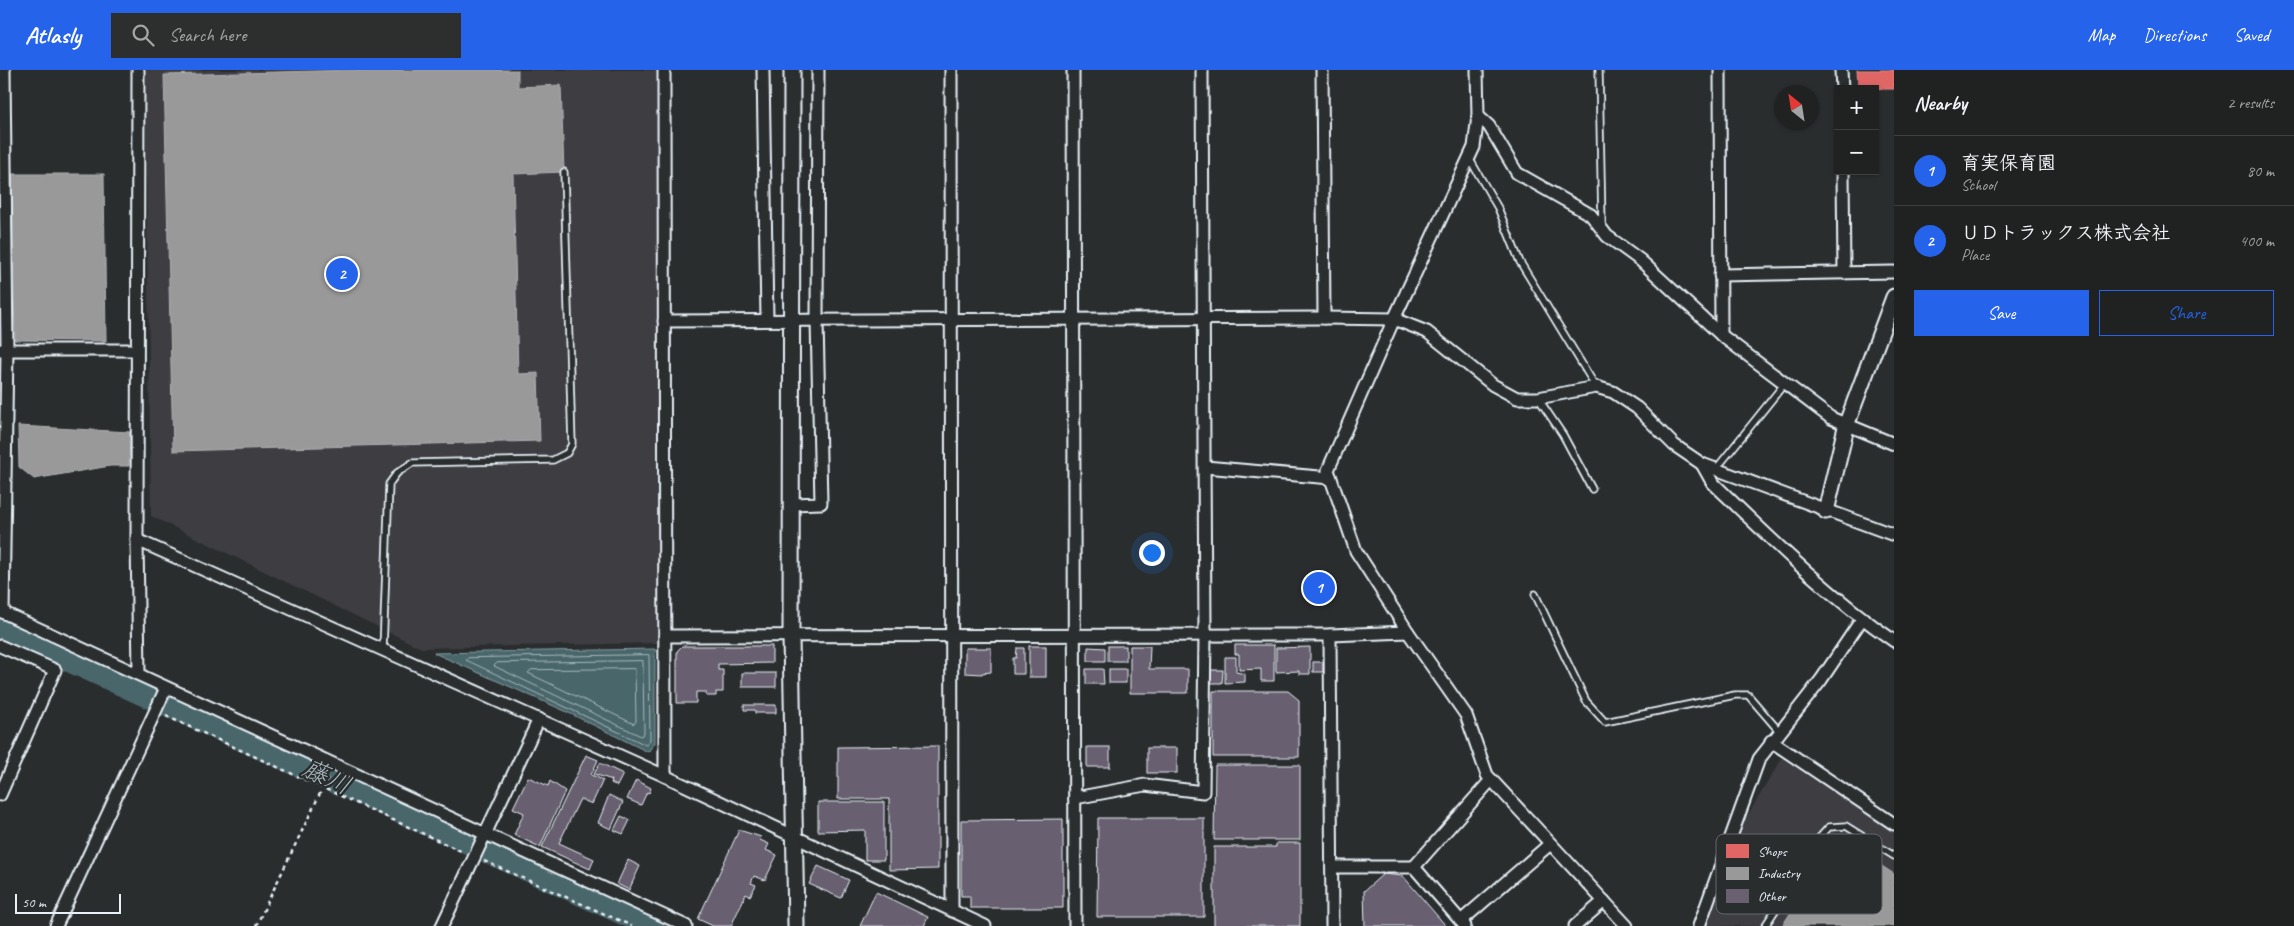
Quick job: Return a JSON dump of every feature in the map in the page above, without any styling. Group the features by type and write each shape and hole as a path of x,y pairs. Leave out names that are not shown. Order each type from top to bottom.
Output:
{"street":[{"path":"4,70 2,612 139,673 166,688 686,926"},
{"path":"138,70 137,540 139,673"},
{"path":"664,70 665,776"},
{"path":"763,70 768,320"},
{"path":"792,70 791,637 796,926"},
{"path":"792,504 821,503 818,321 818,70"},
{"path":"951,70 952,911"},
{"path":"1073,70 1072,320 1075,926"},
{"path":"1075,798 1145,785 1203,792 1205,467 1202,70"},
{"path":"1322,70 1324,318"},
{"path":"1477,70 1478,116 1474,147 1394,319 1328,470 1356,550 1408,632 1466,714 1486,775 1627,926"},
{"path":"1720,70 1721,335"},
{"path":"1842,70 1842,85"},
{"path":"1478,116 1489,126 1517,173 1591,215 1607,236 1640,260 1721,335 1831,418 1894,444"},
{"path":"1843,175 1844,273"},
{"path":"1720,276 1894,272"},
{"path":"1826,511 1847,423 1894,297"},
{"path":"664,321 1394,319 1427,332 1493,384 1517,398 1538,398 1596,387 1613,392 1637,408 1674,445 1702,464 1894,535"},
{"path":"3,350 137,350"},
{"path":"1702,464 1712,482 1807,574 1862,619 1894,642"},
{"path":"1205,467 1331,478"},
{"path":"137,540 665,776 985,926"},
{"path":"1732,834 1759,758 1821,680 1862,619"},
{"path":"665,636 1330,635 1408,632"},
{"path":"1330,635 1332,926"},
{"path":"0,646 55,670 0,795"},
{"path":"56,926 166,688"},
{"path":"442,926 538,719"},
{"path":"1771,741 1894,824"},
{"path":"1332,867 1414,867 1491,780"},
{"path":"1414,867 1463,924 1550,844"},
{"path":"1699,926 1716,878"},
{"path":"1575,926 1604,901"}],"lane":[{"path":"1599,70 1602,229"},
{"path":"1469,158 1498,208 1520,262 1596,387"},
{"path":"383,650 389,484 397,473 412,463 553,460 567,453 572,444 564,172"},
{"path":"1716,469 1784,383"},
{"path":"1538,398 1563,435 1592,489"},
{"path":"1535,594 1586,701 1605,722 1735,695 1748,695 1779,731"},
{"path":"1823,834 1829,827 1846,826 1859,834"},
{"path":"1882,848 1894,856"},
{"path":"1765,926 1773,914"}],"path":[{"path":"155,712 474,857 632,926"},
{"path":"256,926 334,765"}],"shaded area":[{"path":"145,70 657,70 657,643 421,648 151,516"},
{"path":"1782,758 1894,832 1894,926 1705,926 1716,896 1716,914 1882,914 1882,834 1739,834 1743,823"}],"water":[{"path":"655,649 655,743 648,752 565,711 434,653"}],"building: Shops":[{"path":"1857,70 1894,70 1894,89 1879,89 1879,85 1858,85"}],"building: Industry":[{"path":"354,70 518,70 518,87 561,85 564,172 513,174 518,374 538,373 540,441 173,451 164,75"},
{"path":"12,174 104,174 106,341 15,340"},
{"path":"18,426 130,432 129,466 110,466 34,479 19,467"},
{"path":"1882,866 1894,874 1894,926 1782,926 1790,914 1882,914"}],"building: Other":[{"path":"1235,645 1274,645 1274,681 1261,681 1261,669 1239,670 1239,654 1235,654"},
{"path":"682,646 772,646 772,663 718,664 718,670 723,670 723,692 716,692 716,696 706,696 706,692 696,692 696,703 677,703 677,651"},
{"path":"1029,646 1046,646 1046,677 1029,677"},
{"path":"1108,646 1126,646 1126,661 1108,661"},
{"path":"1130,646 1150,646 1149,669 1188,669 1188,693 1130,693"},
{"path":"1088,647 1105,648 1105,661 1088,661"},
{"path":"1310,647 1310,674 1299,674 1299,671 1276,672 1276,648"},
{"path":"965,648 991,648 991,672 982,674 965,673"},
{"path":"1017,648 1024,648 1024,674 1013,674 1013,658 1016,658"},
{"path":"1225,657 1236,657 1236,672 1245,674 1245,682 1225,683"},
{"path":"1313,662 1323,662 1323,672 1313,672"},
{"path":"1086,669 1103,669 1104,684 1086,684"},
{"path":"1109,669 1126,669 1126,683 1109,683"},
{"path":"1211,670 1223,670 1222,683 1211,683"},
{"path":"742,673 776,673 776,687 742,687"},
{"path":"1213,691 1288,691 1299,700 1299,757 1213,757"},
{"path":"744,705 776,705 776,713 755,713 755,710 744,710"},
{"path":"938,746 938,869 889,870 889,799 838,799 838,747"},
{"path":"1087,747 1110,747 1110,767 1087,767"},
{"path":"1147,748 1177,748 1177,773 1147,773"},
{"path":"586,755 598,760 591,775 603,780 592,804 580,799 559,843 594,859 590,869 542,847"},
{"path":"600,763 623,774 617,786 611,783 612,780 594,774"},
{"path":"1215,765 1300,765 1300,840 1214,840"},
{"path":"528,777 548,786 550,781 565,791 540,847 514,835 524,813 513,808"},
{"path":"636,780 651,788 641,805 627,799"},
{"path":"609,795 623,802 611,829 598,823"},
{"path":"818,802 884,802 884,860 865,860 865,830 818,831"},
{"path":"621,816 630,820 623,834 614,830"},
{"path":"1098,818 1204,818 1204,917 1097,917"},
{"path":"1063,819 1063,908 970,908 970,896 961,896 961,820"},
{"path":"739,830 761,837 760,840 769,844 766,850 777,855 765,880 754,876 751,883 756,885 750,896 746,894 731,926 713,926 698,919"},
{"path":"1276,843 1300,843 1300,926 1214,926 1214,847 1276,847"},
{"path":"628,860 640,866 629,890 617,884"},
{"path":"818,866 849,880 841,898 809,884"},
{"path":"1383,874 1403,876 1446,926 1365,926 1364,891"},
{"path":"876,892 928,917 924,926 860,926"}],"waterway":[{"name":"藤川","path":"0,628 653,926"}],"place":[{"name":"ＵＤトラックス株式会社","path":"342,274"},
{"name":"育実保育園","path":"1319,588"}]}
